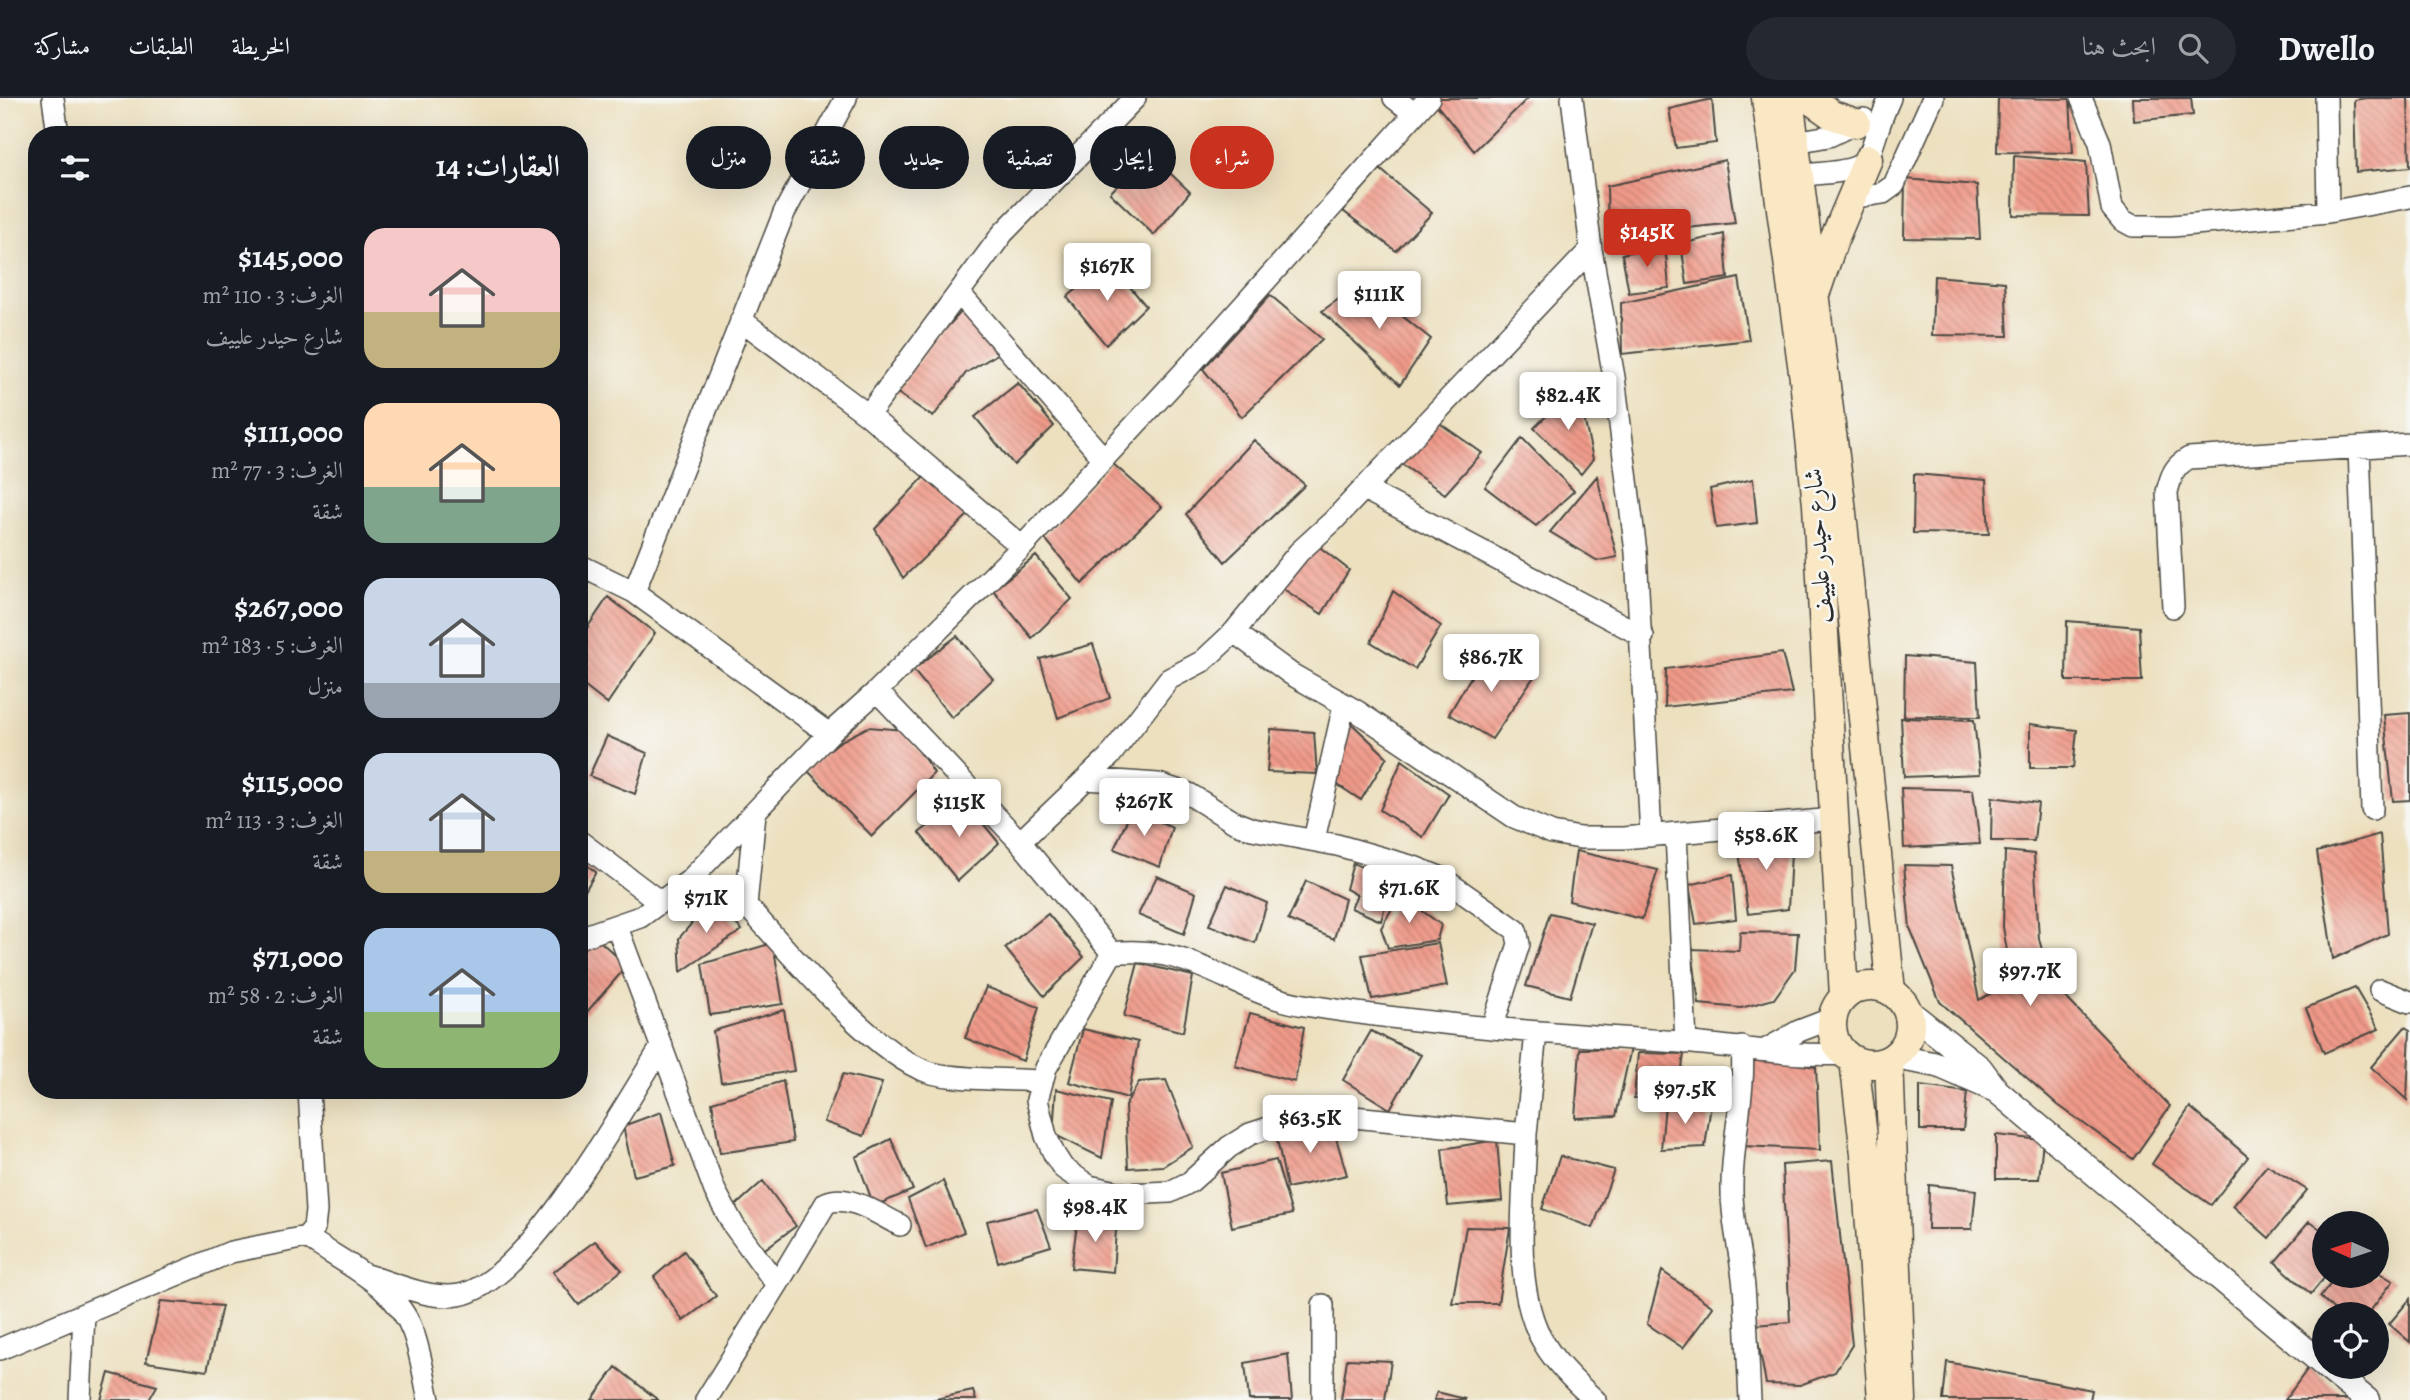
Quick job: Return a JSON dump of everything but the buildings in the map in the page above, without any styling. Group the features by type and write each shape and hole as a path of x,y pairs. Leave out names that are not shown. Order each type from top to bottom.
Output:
{"main road":[{"name":"شارع حيدر علييف","path":"1766,98 1804,379 1817,505 1833,819 1838,1007"},
{"name":"شارع حيدر علييف","path":"1789,98 1841,503 1899,1001"},
{"path":"1808,98 1832,115 1856,123"},
{"path":"1815,295 1868,159"},
{"path":"1861,987 1881,987 1899,1001 1909,1036 1892,1058 1870,1064 1849,1057 1835,1041 1838,1007 1861,987"},
{"path":"1849,1057 1865,1154 1882,1400"},
{"path":"1892,1058 1902,1400"}],"street":[{"path":"53,98 57,126"},
{"path":"634,592 784,213 846,98"},
{"path":"868,415 1003,233 1135,98"},
{"path":"588,935 640,917 689,881 829,734 877,691 1022,547 1422,106 1394,98"},
{"path":"1572,98 1591,249 1628,474 1643,636 1651,836"},
{"path":"1851,198 1883,192 1894,185 1933,98"},
{"path":"2081,98 2100,143 2112,208 2122,220 2133,226 2172,226 2328,212 2410,197"},
{"path":"2326,98 2328,212"},
{"path":"1795,142 1829,136 1856,123 1888,102"},
{"path":"1800,175 1850,170 1868,159 1875,146 1888,102"},
{"path":"1020,842 1109,757 1169,679 1203,661 1234,632 1298,552 1364,489 1591,249"},
{"path":"959,293 1104,459"},
{"path":"741,320 868,415 1022,547"},
{"path":"2173,607 2167,492 2171,475 2179,463 2189,458 2410,444"},
{"path":"2360,447 2372,810"},
{"path":"1364,489 1643,636"},
{"path":"588,569 634,592 829,734"},
{"path":"1234,632 1291,674 1344,705 1514,817 1552,833 1580,838 1651,836 1833,819"},
{"path":"877,691 1020,842 1112,953"},
{"path":"1314,840 1344,705"},
{"path":"1086,779 1158,784 1189,794 1216,812 1252,829 1314,840 1378,856 1442,878 1516,930 1519,944 1492,1028"},
{"path":"746,905 755,813"},
{"path":"1676,834 1686,1043"},
{"path":"588,848 660,902"},
{"path":"689,881 722,900 746,905 853,1018 884,1046 913,1066 932,1073 1041,1081"},
{"path":"617,927 715,1191 734,1226 777,1284"},
{"path":"1112,953 1149,952 1200,964 1255,991 1293,1003 1492,1028 1767,1049 1804,1056 1849,1057"},
{"path":"1112,953 1041,1081 1037,1100 1045,1136 1063,1168 1089,1186 1126,1194 1170,1192 1189,1182 1229,1147 1250,1134 1299,1118 1343,1116 1527,1134"},
{"path":"2380,990 2410,1002"},
{"path":"1899,1001 1980,1068 1997,1091 2312,1355"},
{"path":"1767,1049 1838,1007"},
{"path":"1536,1032 1527,1134 1524,1270 1531,1314 1544,1344 1595,1400"},
{"path":"366,1275 439,1296 461,1295 483,1284 517,1256 564,1200 662,1046"},
{"path":"1742,1047 1743,1078 1736,1115 1732,1220 1744,1285 1750,1400"},
{"path":"1892,1058 1938,1065 1997,1091"},
{"path":"0,1349 231,1252 295,1242 306,1237 314,1228 316,1211 310,1099"},
{"path":"706,1400 826,1203 833,1199 853,1203 901,1225"},
{"path":"306,1237 386,1291 407,1318 418,1346 429,1400"},
{"path":"1323,1305 1323,1400"},
{"path":"80,1400 84,1314"},
{"path":"2341,1379 2367,1400"}]}
